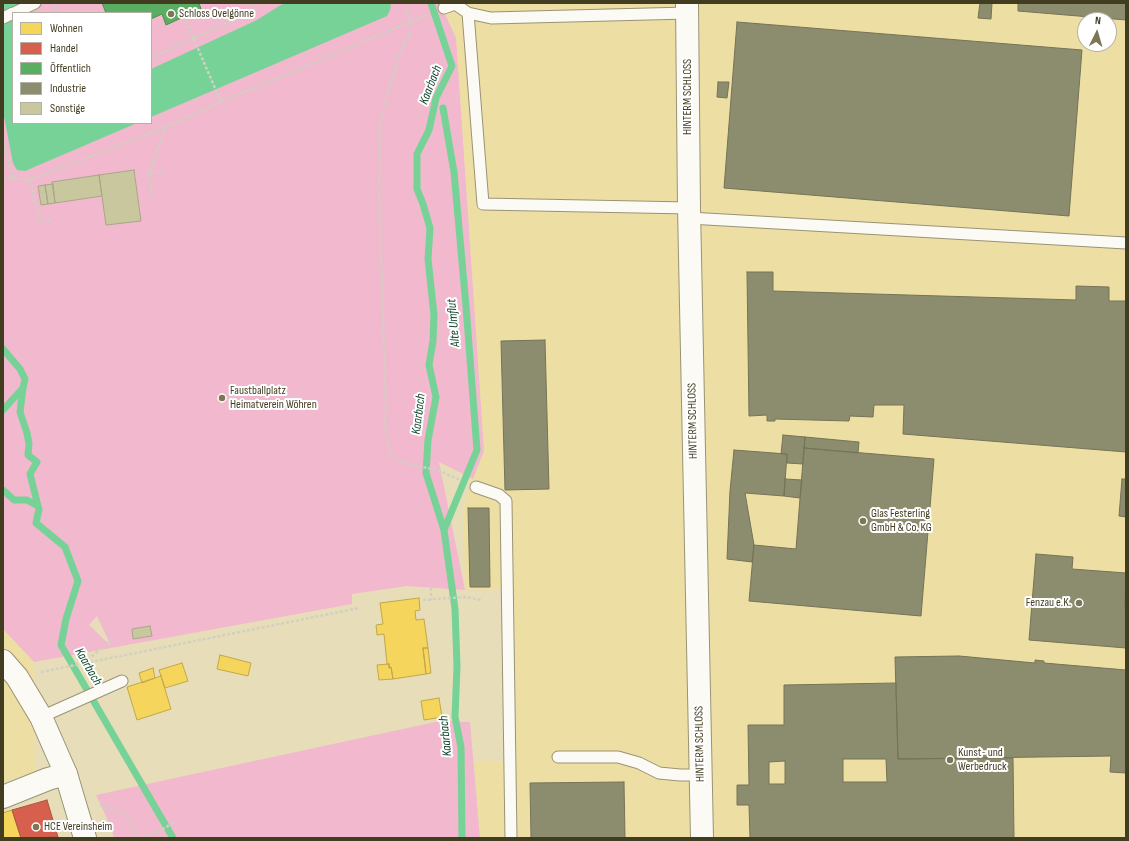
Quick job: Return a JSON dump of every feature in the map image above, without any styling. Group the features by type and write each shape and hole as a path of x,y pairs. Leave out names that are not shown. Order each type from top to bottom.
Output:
{"street":[{"name":"HINTERM SCHLOSS","path":"688,8 689,213 702,838"},
{"path":"3,661 17,677 41,717 66,774 85,838"},
{"path":"3,797 48,779 66,774"}],"lane":[{"path":"15,12 33,4"},
{"path":"444,8 455,4 468,12 491,18 688,8"},
{"path":"468,12 484,204 689,213 1126,243"},
{"path":"3,18 12,14"},
{"path":"476,487 499,495 506,501 511,838"},
{"path":"41,717 122,681"},
{"path":"558,757 618,757 639,763 659,772 680,775 701,775"}],"path":[{"path":"152,58 246,14 254,3"},
{"path":"404,3 411,21 410,32 399,54 380,121 379,194 386,407 385,426 391,456 404,463 437,470 454,478"},
{"path":"180,7 221,102"},
{"path":"3,180 12,177 30,180 166,127 416,19"},
{"path":"152,196 149,174 166,127"},
{"path":"3,140 12,177"},
{"path":"149,174 162,171"},
{"path":"30,180 40,221 52,220"},
{"path":"431,588 433,599"},
{"path":"423,600 465,597 482,600"},
{"path":"64,666 359,608"},
{"path":"84,663 112,639"},
{"path":"73,798 92,802 124,814 132,823 136,838"},
{"path":"144,838 175,822"}],"shaded area":[{"path":"3,3 440,3 456,38 484,451 473,479 439,462 465,590 407,586 352,594 352,604 34,662 3,629","holes":["97,616 111,646 89,625"]},
{"path":"3,3 27,3 30,12 12,12 12,124 135,124 25,171 17,170 13,163 3,111"},
{"path":"284,3 391,3 387,16 152,117 152,69 257,20"},
{"path":"440,3 1126,3 1126,838 480,838 474,761 504,761 501,589 465,590 463,509 470,485 484,451"},
{"path":"3,629 34,662 35,772 3,782"},
{"path":"440,721 470,722 480,838 114,838 111,827 96,795"}],"building: Wohnen":[{"path":"419,598 420,610 415,611 416,620 424,619 428,648 423,648 426,674 393,679 391,667 389,668 389,664 387,664 384,634 377,635 376,625 383,624 380,603"},
{"path":"423,648 428,648 431,673 426,674"},
{"path":"220,655 251,663 248,676 217,669"},
{"path":"182,663 188,681 165,688 159,670"},
{"path":"389,664 393,679 379,680 377,665"},
{"path":"153,668 155,678 142,683 139,673"},
{"path":"161,676 171,709 137,720 127,687"},
{"path":"439,698 442,717 424,720 421,701"},
{"path":"12,810 21,838 3,838 3,813"}],"building: Handel":[{"name":"HCE Vereinsheim","path":"47,800 58,837 21,838 12,810"}],"building: Öffentlich":[{"name":"Schloss Ovelgönne","path":"102,3 199,3 201,9 166,25 162,14 152,19 152,12 106,12"}],"building: Industrie":[{"path":"980,3 992,3 991,19 978,18"},
{"path":"1018,3 1126,3 1126,20 1117,19 1117,12 1077,12 1077,16 1018,11"},
{"path":"737,22 1077,50 1077,52 1082,52 1069,216 724,188"},
{"path":"718,82 729,82 727,98 717,97"},
{"path":"747,272 773,272 773,291 1076,300 1076,286 1109,287 1109,301 1126,301 1126,452 903,434 904,405 874,405 873,417 850,416 849,421 775,419 775,421 767,421 767,415 749,416"},
{"path":"545,340 549,489 505,490 501,341"},
{"path":"783,435 805,437 803,464 787,463 787,454 781,454"},
{"path":"805,437 859,442 858,453 804,448"},
{"name":"Glas Festerling GmbH & Co. KG","path":"804,448 934,459 921,616 749,601 754,545 796,549"},
{"path":"734,450 787,454 784,496 745,493 754,545 752,562 727,559 730,491"},
{"path":"785,479 802,480 800,498 784,496"},
{"path":"1122,479 1126,479 1126,517 1119,516"},
{"path":"468,508 489,508 490,587 470,587"},
{"name":"Fenzau e.K.","path":"1036,554 1073,557 1072,569 1126,573 1126,648 1029,640"},
{"path":"959,656 1035,663 1035,660 1044,661 1044,663 1126,670 1126,773 1110,772 1111,756 898,759 895,657"},
{"name":"Kunst- und Werbedruck","path":"896,683 898,759 1013,758 1014,838 750,838 749,805 737,805 737,785 749,785 748,725 784,725 784,685","holes":["843,759 886,759 887,782 843,782","785,761 785,784 769,784 769,762"]},
{"path":"624,782 625,838 531,838 530,783"}],"building: Sonstige":[{"path":"134,170 141,221 106,225 99,175"},
{"path":"99,175 102,196 55,203 52,182"},
{"path":"53,184 55,203 48,204 45,185"},
{"path":"45,185 48,204 41,205 38,186"},
{"path":"150,626 152,636 133,639 132,629"}],"waterway":[{"name":"Kaarbach","path":"431,3 452,66 436,98 429,130 417,154 417,189 430,228 428,259 434,315 433,341 429,365 436,397 428,440 426,473 444,530 455,609 457,666 455,717 461,747 462,838"},
{"name":"Alte Umflut","path":"443,108 454,172 477,450 444,530"},
{"name":"Kaarbach","path":"3,349 20,369 25,379 23,388 3,410"},
{"name":"Kaarbach","path":"23,388 20,412 27,433 29,444 28,455 37,462 30,474 38,506"},
{"name":"Kaarbach","path":"3,490 14,500 27,500 38,506 39,509 36,523 65,547 78,581 66,619 61,645 173,838"}],"place":[{"name":"Schloss Ovelgönne","path":"171,14"},
{"name":"Faustballplatz Heimatverein Wöhren","path":"222,398"},
{"name":"Glas Festerling GmbH & Co. KG","path":"863,521"},
{"name":"Fenzau e.K.","path":"1079,603"},
{"name":"Kunst- und Werbedruck","path":"950,760"},
{"name":"HCE Vereinsheim","path":"36,827"}]}
